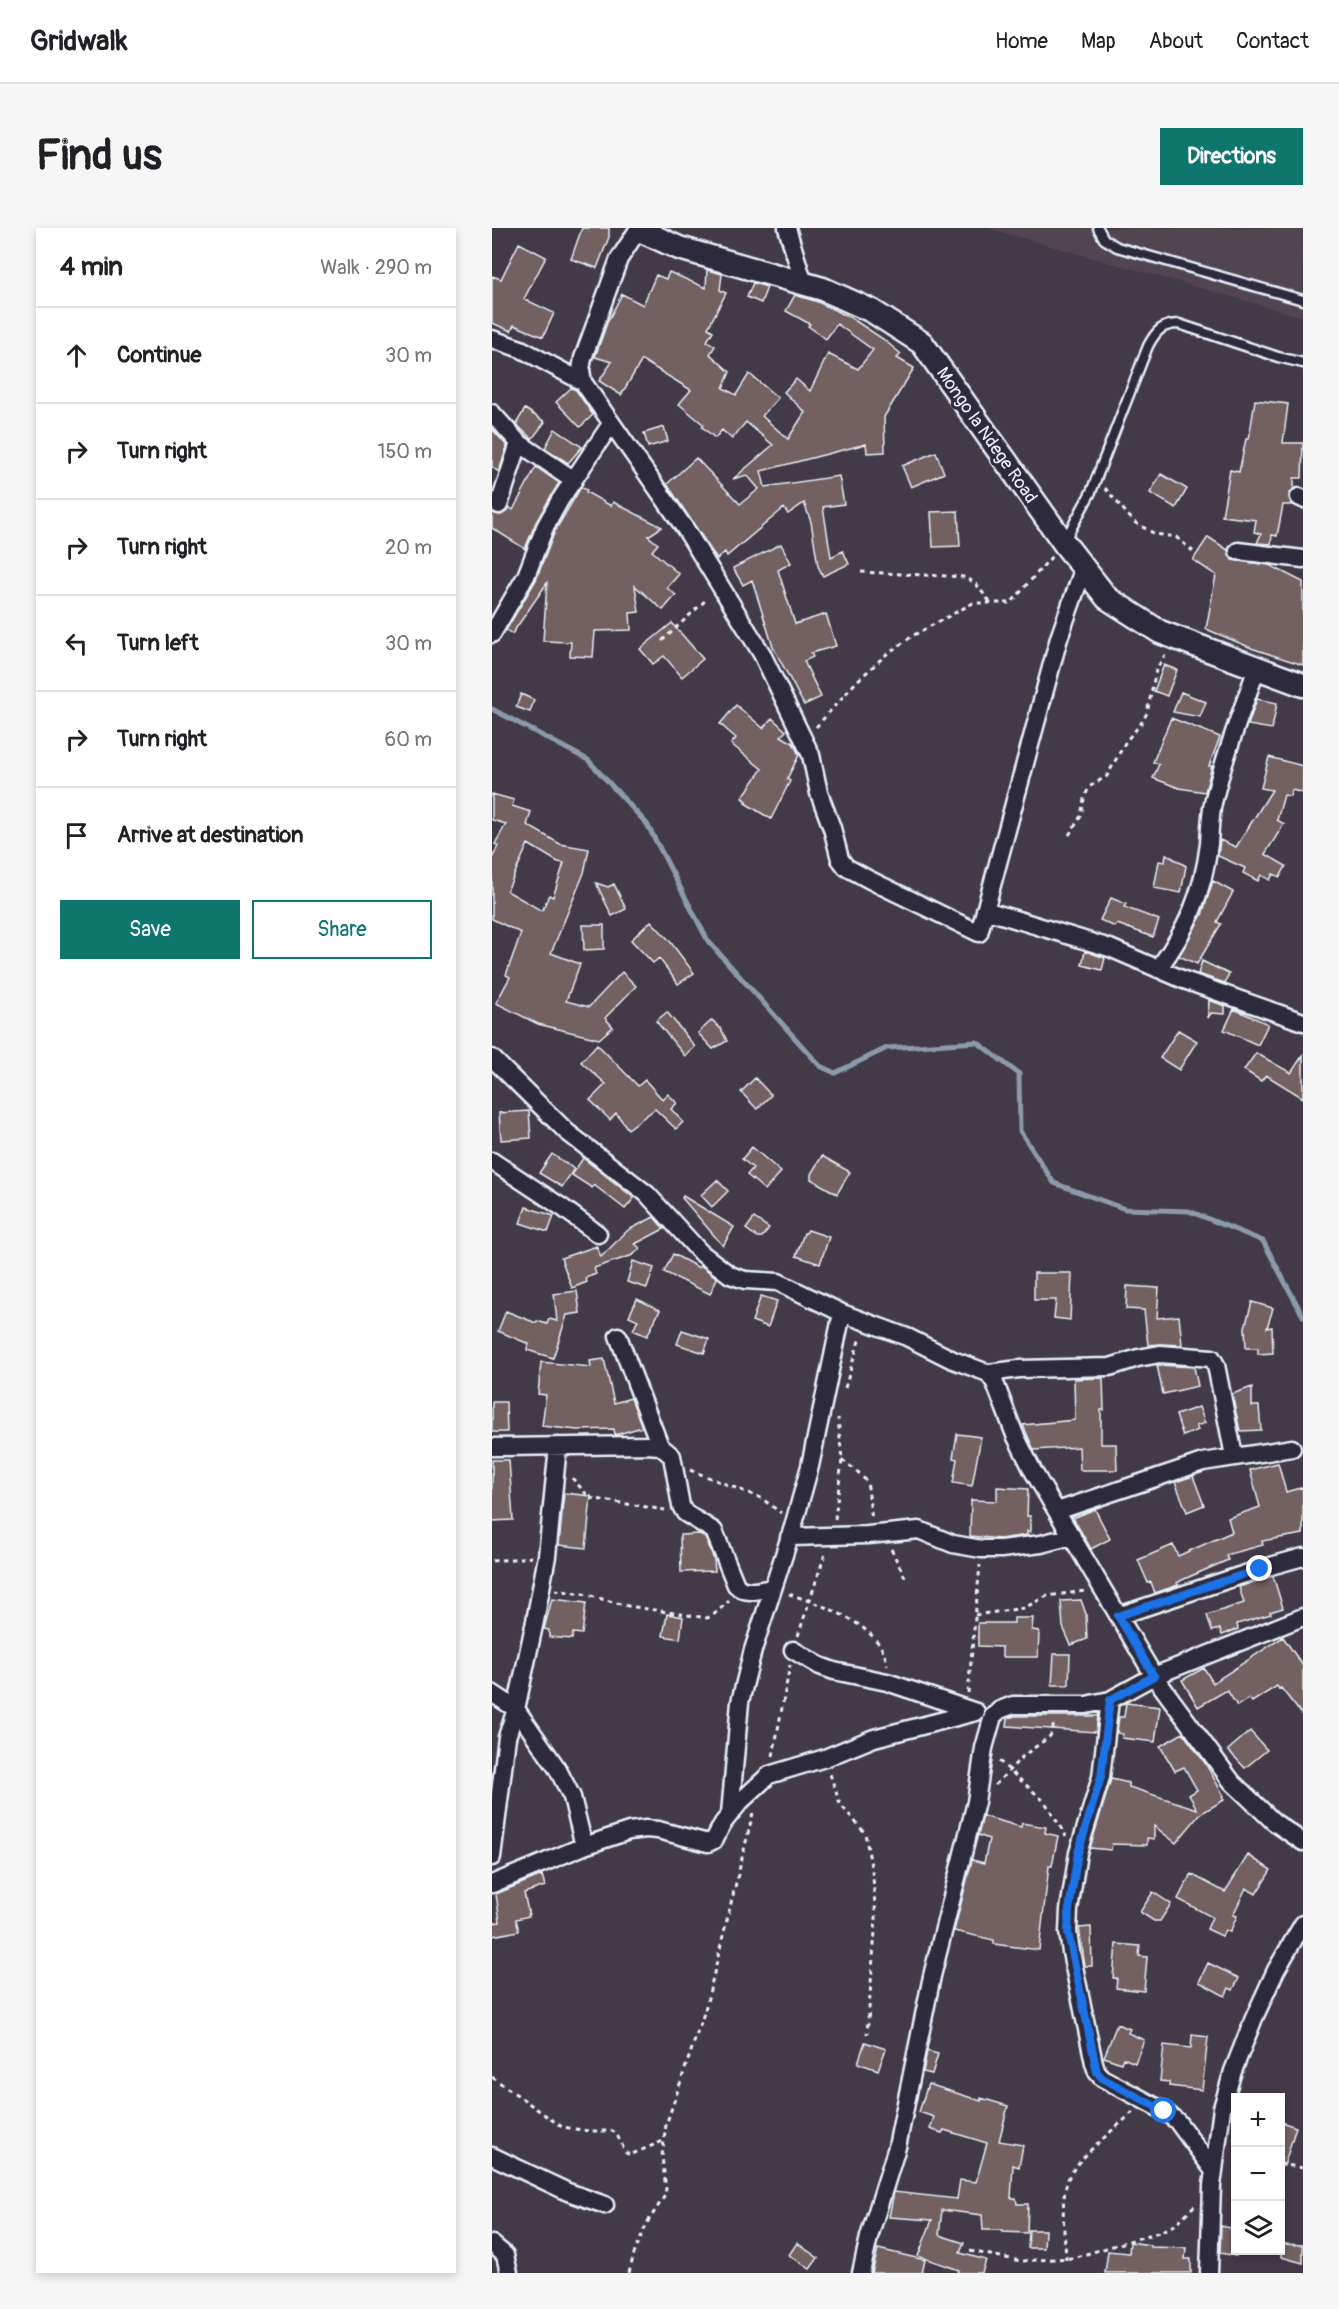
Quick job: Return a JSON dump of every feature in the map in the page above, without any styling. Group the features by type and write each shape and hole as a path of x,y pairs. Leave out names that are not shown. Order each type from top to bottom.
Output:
{"street":[{"name":"Mongo la Ndege Road","path":"640,228 679,248 823,289 872,311 922,343 1064,543 1107,598 1160,632 1303,685"},
{"path":"640,228 619,259 583,358 581,370 583,382 686,530 762,654 811,755 819,793 832,828 836,849 846,867 979,933 1059,638 1084,567"},
{"path":"787,228 804,284"},
{"path":"492,339 521,349 583,382"},
{"path":"492,413 519,443 574,480"},
{"path":"492,634 525,576 545,527 611,424"},
{"path":"499,505 519,443"},
{"path":"1239,551 1303,559"},
{"path":"1158,969 1176,944 1196,906 1204,873 1210,813 1220,774 1257,668"},
{"path":"985,910 1110,948 1158,969 1303,1022"},
{"path":"492,1058 567,1132 647,1194 663,1209 686,1238 713,1263 738,1278 778,1282 842,1313 907,1337 952,1360 988,1373 1019,1369 1110,1367 1160,1354 1212,1358 1216,1365 1234,1456"},
{"path":"492,1161 598,1234"},
{"path":"730,1814 740,1702 753,1650 810,1466 842,1313"},
{"path":"618,1336 660,1446 672,1456 681,1506 685,1513 714,1532 740,1590 747,1592 772,1588"},
{"path":"988,1373 995,1383 1015,1435 1029,1462 1154,1676 1232,1782 1274,1822 1303,1842"},
{"path":"492,1447 558,1452 660,1446"},
{"path":"1057,1511 1203,1462 1292,1448"},
{"path":"492,1857 507,1737 516,1709 542,1588 558,1452"},
{"path":"791,1532 880,1534 919,1530 943,1541 981,1549 1018,1548 1072,1536"},
{"path":"1118,1616 1303,1557"},
{"path":"861,2273 869,2236 897,2146 932,1976 976,1802 984,1748 993,1716 1000,1710 1013,1705 1086,1705 1110,1700 1154,1676 1303,1617"},
{"path":"793,1650 820,1666 834,1671 887,1682 971,1711 993,1716"},
{"path":"492,1693 516,1709 557,1768 572,1797 584,1846"},
{"path":"1110,1700 1101,1777 1078,1853 1068,1932 1094,2063 1102,2078 1164,2111 1177,2121 1213,2178"},
{"path":"492,1884 584,1846 629,1831 658,1830 708,1844 714,1840 730,1814 769,1774 825,1758 874,1738 971,1711"},
{"path":"1209,2273 1213,2178 1222,2108 1233,2071 1276,1970 1303,1924"},
{"path":"492,2156 568,2192 605,2205"},
{"path":"492,2244 505,2255 508,2261 508,2273"}],"lane":[{"path":"1098,228 1104,239 1117,247 1303,300"},
{"path":"1064,543 1091,492 1155,331 1168,324 1179,324 1303,363"}],"path":[{"path":"1096,478 1134,522 1155,534 1176,537 1195,553"},
{"path":"805,740 857,681 888,653 914,635 973,603 1006,604 1015,600 1064,543"},
{"path":"861,572 966,577 976,584 990,602"},
{"path":"662,641 721,586"},
{"path":"1069,835 1080,816 1089,787 1107,776 1126,741 1140,725 1147,712 1156,670 1174,637"},
{"path":"558,1452 590,1498 685,1513"},
{"path":"842,1460 865,1478 869,1485 872,1516 905,1577"},
{"path":"674,1464 761,1498 779,1511 791,1532"},
{"path":"971,1711 975,1615 981,1549"},
{"path":"492,1561 547,1556"},
{"path":"542,1588 583,1594 628,1606 706,1618 712,1616 740,1590"},
{"path":"772,1588 810,1601 859,1625 884,1649 887,1682"},
{"path":"975,1615 1024,1608 1047,1596 1102,1590"},
{"path":"976,1802 1052,1733 1055,1706"},
{"path":"984,1748 1045,1802 1078,1853"},
{"path":"825,1758 840,1804 865,1833 873,1877 876,1919 867,2034"},
{"path":"492,2077 562,2127 616,2133 626,2153 630,2155 663,2141"},
{"path":"1065,2260 1064,2197 1067,2180 1077,2164 1145,2101"},
{"path":"1285,2165 1303,2168"},
{"path":"970,2251 1021,2261 1065,2260 1159,2232 1175,2224 1189,2212 1213,2178"}],"shaded area":[{"path":"987,228 1303,228 1303,317"}],"building":[{"path":"582,228 609,228 609,237 597,268 571,259"},
{"path":"519,243 546,257 524,299 554,313 543,337 514,325 511,331 492,323 492,276 501,279"},
{"path":"707,270 722,274 720,290 726,293 708,328 713,331 707,341 715,346 710,354 730,372 723,388 736,395 749,374 752,376 778,398 762,416 788,439 805,412 784,392 796,379 810,391 828,354 858,369 873,350 837,324 826,339 808,326 810,324 786,311 795,295 818,302 851,318 883,339 901,354 897,358 914,368 884,417 885,452 867,453 866,444 761,471 765,487 839,476 844,504 823,507 831,557 843,551 849,564 823,576 818,566 811,522 804,503 788,514 784,508 727,556 725,552 717,559 667,484 696,458 740,504 759,489 747,475 733,479 773,445 746,422 732,439 722,430 715,438 702,427 704,425 679,404 691,390 642,360 621,395 599,381 612,362 595,357 607,323 622,294 643,305 656,275 666,279 669,272 706,288"},
{"path":"753,283 767,287 761,303 747,297"},
{"path":"571,388 576,390 593,415 580,427 556,402"},
{"path":"1255,400 1288,404 1283,443 1303,443 1302,478 1294,478 1294,488 1289,497 1293,505 1283,505 1277,536 1272,535 1271,544 1257,543 1261,534 1254,532 1256,520 1222,516 1230,470 1239,472 1246,439 1249,439"},
{"path":"525,409 545,422 532,439 516,424"},
{"path":"664,427 668,441 648,447 644,433"},
{"path":"492,429 507,446 499,472 492,467"},
{"path":"555,429 582,447 568,463 545,448"},
{"path":"936,452 944,473 911,487 902,466"},
{"path":"536,467 559,483 536,522 525,549 492,528 492,513 501,515 509,507 513,510"},
{"path":"1161,474 1187,489 1176,508 1150,493"},
{"path":"581,487 611,506 613,502 662,527 648,536 658,544 652,551 679,574 667,588 676,595 663,610 635,586 639,612 630,613 631,630 595,631 593,657 570,656 571,642 543,641 547,583 512,634 506,630 536,580 555,531"},
{"path":"958,511 960,546 933,547 931,512"},
{"path":"1208,537 1228,550 1232,560 1269,565 1303,582 1303,665 1254,649 1206,629 1216,575 1193,560"},
{"path":"781,544 791,563 778,570 795,624 826,614 836,646 811,653 813,657 804,661 821,697 804,705 773,647 752,580 743,585 733,568"},
{"path":"672,623 703,659 682,677 664,656 653,664 640,649"},
{"path":"1164,665 1177,670 1167,696 1154,691"},
{"path":"1181,692 1206,702 1200,717 1173,712"},
{"path":"521,694 534,700 530,712 516,707"},
{"path":"1257,699 1277,703 1272,729 1248,725"},
{"path":"736,705 763,728 772,718 786,731 781,736 793,743 799,755 787,779 790,781 771,819 745,803 747,801 742,798 762,769 731,744 736,738 720,724"},
{"path":"1171,718 1220,737 1209,766 1212,766 1205,792 1179,788 1153,778 1159,764 1153,762"},
{"path":"1269,757 1303,766 1303,793 1292,790 1290,796 1284,795 1277,820 1284,824 1265,854 1286,866 1280,877 1273,874 1270,880 1261,875 1258,881 1243,873 1245,868 1218,856 1220,840 1236,847 1272,790 1261,788"},
{"path":"492,794 514,800 512,806 531,812 527,825 560,844 589,849 584,873 551,953 580,964 566,1001 589,1007 622,972 636,986 605,1018 613,1027 599,1039 538,1024 496,1003 510,977 506,975 521,933 492,919 492,859 498,846 495,844 506,824 492,820","holes":["528,844 558,862 564,863 553,897 549,895 542,911 507,891"]},
{"path":"1166,854 1186,866 1181,893 1154,888 1159,861 1165,862"},
{"path":"1213,881 1233,892 1217,922 1221,924 1197,964 1179,956 1202,915"},
{"path":"596,883 608,887 614,884 626,909 612,916"},
{"path":"1111,898 1126,904 1124,907 1159,920 1153,937 1117,924 1115,927 1100,920"},
{"path":"651,921 694,973 678,984 659,958 653,963 631,940"},
{"path":"583,925 604,925 604,949 584,950"},
{"path":"1085,951 1105,958 1102,970 1082,965"},
{"path":"1202,961 1229,974 1225,983 1198,974"},
{"path":"1209,1000 1225,1006 1225,1014 1211,1013 1208,1018"},
{"path":"1234,1009 1268,1024 1258,1045 1224,1030"},
{"path":"667,1012 695,1047 685,1056 656,1021"},
{"path":"712,1020 721,1029 727,1041 713,1049 698,1033"},
{"path":"1178,1030 1197,1041 1179,1070 1160,1058"},
{"path":"597,1044 638,1086 645,1080 663,1100 668,1094 677,1103 671,1109 683,1122 676,1129 655,1109 628,1129 616,1113 610,1120 590,1100 606,1084 581,1062"},
{"path":"1256,1053 1291,1073 1303,1055 1303,1098 1266,1075 1261,1081 1244,1070"},
{"path":"755,1078 771,1095 757,1109 741,1092"},
{"path":"529,1111 531,1138 501,1140 499,1113"},
{"path":"752,1147 781,1172 765,1190 747,1175 753,1168 742,1159"},
{"path":"552,1154 574,1169 562,1187 539,1173"},
{"path":"822,1156 850,1172 837,1194 811,1179 811,1174"},
{"path":"583,1158 634,1198 625,1209 594,1185 592,1188 572,1175"},
{"path":"717,1180 728,1191 712,1207 701,1195"},
{"path":"683,1196 734,1227 723,1246 682,1198"},
{"path":"526,1207 554,1216 548,1232 520,1223"},
{"path":"654,1217 664,1229 635,1244 640,1248 633,1255 594,1268 596,1274 585,1278 587,1282 572,1288 561,1258 597,1246 595,1248 597,1247 601,1257 628,1230"},
{"path":"754,1218 769,1228 762,1237 757,1237 746,1229"},
{"path":"808,1230 829,1237 820,1264 796,1256 804,1233"},
{"path":"673,1254 699,1268 700,1265 717,1278 710,1294 664,1272"},
{"path":"633,1261 654,1268 647,1288 627,1282"},
{"path":"1034,1273 1072,1273 1070,1320 1054,1318 1056,1300 1034,1300"},
{"path":"1127,1286 1159,1288 1157,1318 1179,1316 1182,1345 1148,1345 1144,1310 1126,1309"},
{"path":"577,1291 580,1313 567,1315 553,1358 527,1350 529,1344 498,1331 506,1311 536,1323 537,1321 547,1324 549,1319 557,1321 554,1294"},
{"path":"761,1296 777,1301 768,1327 752,1321"},
{"path":"637,1299 660,1310 647,1336 633,1330 638,1320 629,1316"},
{"path":"1252,1302 1273,1308 1267,1328 1272,1327 1273,1353 1258,1354 1258,1348 1246,1348 1245,1327"},
{"path":"682,1330 709,1339 704,1353 677,1344"},
{"path":"604,1359 614,1403 631,1398 642,1427 615,1435 614,1429 577,1430 542,1426 546,1395 538,1394 541,1362 591,1367 590,1361"},
{"path":"1157,1365 1194,1367 1198,1386 1163,1394"},
{"path":"1103,1378 1104,1410 1101,1410 1101,1444 1116,1444 1117,1470 1080,1470 1079,1447 1034,1450 1023,1425 1075,1420 1074,1379"},
{"path":"1252,1387 1252,1406 1259,1406 1261,1430 1240,1431 1232,1394"},
{"path":"492,1402 506,1402 507,1432 492,1432"},
{"path":"1199,1407 1205,1423 1196,1426 1198,1430 1183,1436 1176,1415"},
{"path":"957,1434 981,1437 972,1486 953,1483 957,1459 953,1458"},
{"path":"492,1460 509,1460 513,1520 492,1521"},
{"path":"1278,1463 1286,1492 1303,1487 1303,1534 1262,1541 1263,1545 1226,1555 1228,1560 1182,1580 1177,1583 1178,1585 1155,1593 1138,1560 1173,1545 1178,1556 1232,1532 1228,1518 1260,1507 1250,1470"},
{"path":"1193,1476 1204,1505 1187,1512 1175,1482"},
{"path":"997,1487 1028,1489 1027,1516 1030,1516 1030,1532 1027,1531 1027,1535 1000,1539 970,1536 971,1500 997,1501"},
{"path":"564,1493 591,1496 586,1548 559,1545"},
{"path":"1095,1509 1110,1539 1091,1549 1073,1518"},
{"path":"700,1534 706,1538 714,1560 715,1571 681,1572 680,1535"},
{"path":"1273,1576 1283,1608 1237,1624 1238,1629 1222,1635 1220,1629 1212,1631 1207,1615 1244,1603 1239,1587"},
{"path":"552,1599 586,1603 582,1634 573,1633 572,1639 549,1637 549,1630 544,1629"},
{"path":"1081,1600 1086,1614 1087,1639 1071,1645 1063,1627 1061,1601"},
{"path":"667,1614 683,1617 680,1639 663,1636"},
{"path":"1014,1618 1033,1618 1032,1630 1039,1631 1038,1657 1002,1657 1002,1647 978,1646 978,1623 1014,1623"},
{"path":"1283,1637 1303,1666 1303,1716 1277,1686 1252,1702 1249,1698 1237,1706 1227,1690 1198,1707 1182,1680 1204,1668 1213,1683"},
{"path":"1054,1654 1070,1654 1069,1685 1052,1685"},
{"path":"1126,1703 1160,1707 1155,1742 1122,1738 1123,1734 1117,1733 1119,1717 1124,1717"},
{"path":"1015,1716 1098,1716 1096,1732 1007,1726 1008,1718"},
{"path":"1250,1731 1267,1750 1245,1768 1228,1750"},
{"path":"1183,1733 1205,1763 1224,1796 1222,1797 1224,1800 1200,1814 1176,1843 1154,1826 1154,1839 1147,1838 1147,1845 1112,1844 1111,1850 1090,1848 1111,1779 1129,1783 1129,1787 1197,1809 1189,1795 1197,1790 1184,1767 1175,1771 1160,1746"},
{"path":"983,1816 1021,1827 1022,1823 1046,1827 1045,1833 1058,1836 1052,1866 1049,1866 1039,1950 994,1944 994,1940 954,1931 972,1860 984,1863 989,1839 978,1835"},
{"path":"1248,1855 1271,1870 1256,1894 1246,1888 1233,1915 1237,1916 1230,1932 1225,1930 1222,1936 1207,1929 1212,1917 1178,1899 1191,1874 1225,1892"},
{"path":"542,1875 545,1886 524,1893 529,1916 516,1919 519,1931 492,1936 492,1923 500,1922 496,1894"},
{"path":"1153,1892 1171,1904 1160,1921 1154,1921 1140,1912"},
{"path":"1091,1927 1092,1966 1085,1966 1079,1928"},
{"path":"1116,1944 1140,1946 1139,1956 1147,1957 1144,1991 1116,1988 1117,1978 1113,1978"},
{"path":"1208,1963 1239,1978 1233,1990 1229,1988 1225,1996 1199,1982"},
{"path":"1117,2024 1130,2029 1128,2033 1144,2040 1135,2063 1123,2058 1121,2063 1104,2057"},
{"path":"1192,2035 1208,2037 1202,2090 1169,2086 1169,2082 1160,2081 1164,2045 1191,2048"},
{"path":"865,2042 886,2049 878,2070 858,2063"},
{"path":"927,2051 938,2054 932,2074 923,2072"},
{"path":"928,2084 981,2101 981,2098 1008,2106 999,2141 1023,2145 1019,2167 1013,2165 1011,2198 1016,2198 1017,2204 1028,2204 1027,2233 983,2230 982,2215 942,2210 939,2235 964,2243 960,2253 986,2260 982,2273 958,2273 959,2270 918,2256 932,2220 889,2217 894,2192 957,2199 960,2180 976,2182 987,2143 944,2130 942,2133 930,2129 934,2117 919,2112"},
{"path":"1285,2123 1296,2127 1285,2163"},
{"path":"1221,2226 1231,2228 1231,2255 1236,2256 1220,2253"},
{"path":"1029,2230 1045,2230 1044,2248 1028,2248"},
{"path":"1130,2242 1150,2245 1150,2247 1186,2248 1185,2259 1191,2259 1191,2273 1105,2273 1108,2251 1129,2253"},
{"path":"797,2243 818,2258 810,2269 789,2255"},
{"path":"1285,2244 1303,2245 1303,2263 1281,2257 1285,2255"},
{"path":"878,2249 925,2260 922,2273 872,2273"}],"waterway":[{"path":"492,709 588,760 647,824 708,941 820,1066 835,1073 887,1048 977,1042 1019,1074 1020,1131 1054,1183 1125,1209 1189,1211 1263,1241 1303,1316"}],"route":[{"path":"1164,2111 1102,2078 1097,2072 1068,1932 1078,1853 1101,1777 1110,1700 1154,1676 1118,1616 1260,1569"}]}
